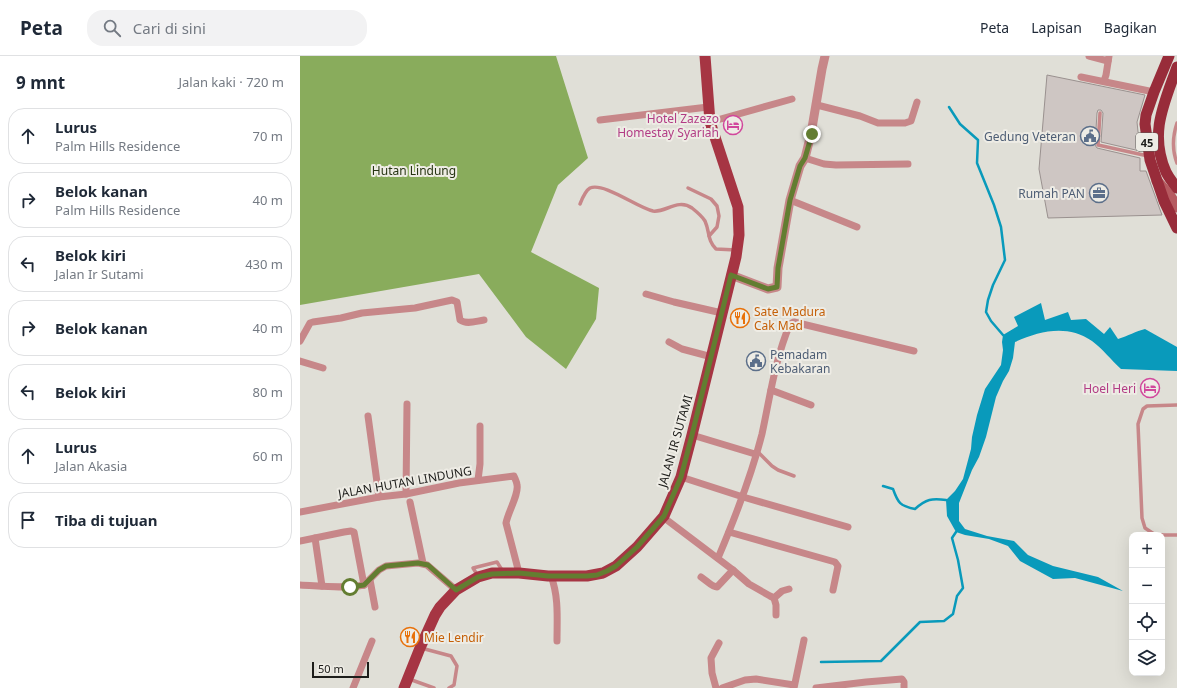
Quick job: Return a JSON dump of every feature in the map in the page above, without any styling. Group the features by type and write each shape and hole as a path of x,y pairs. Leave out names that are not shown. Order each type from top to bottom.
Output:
{"highway":[{"name":"45","path":"1169,56 1154,92 1146,115 1145,124 1149,156 1164,201 1177,228"},
{"name":"45","path":"1177,67 1161,111 1158,139 1166,173 1177,188"}],"main road":[{"name":"JALAN IR SUTAMI","path":"406,683 435,615 440,607 456,590 478,577 492,574 519,573 551,576 597,575 616,566 637,547 663,517 669,505 681,477 692,435 712,357 737,250 739,235 738,207 710,122 705,56"},
{"path":"1166,173 1177,198"},
{"path":"1157,181 1177,207"}],"street":[{"path":"731,275 768,289 777,287 778,268 790,200 800,166 805,158 812,134 825,56"},
{"path":"1089,56 1109,59 1104,81"},
{"path":"1081,77 1154,92"},
{"path":"710,122 792,99"},
{"path":"817,104 860,116 875,122 905,123 911,121 917,102"},
{"path":"600,120 708,106"},
{"path":"805,158 836,166 908,164"},
{"path":"790,200 857,227"},
{"path":"646,294 722,313"},
{"path":"300,341 310,323 313,322 362,313 415,308 452,300 457,302 460,320 462,322 466,323 484,320"},
{"path":"718,558 743,497 761,436 782,341 790,324 794,322 914,351"},
{"path":"669,342 682,349 712,357"},
{"path":"300,361 323,368"},
{"path":"771,390 811,405"},
{"path":"406,494 407,404"},
{"path":"368,416 379,497"},
{"path":"478,480 480,464 480,426"},
{"path":"692,435 756,453"},
{"name":"JALAN HUTAN LINDUNG","path":"300,512 478,480 514,476 518,486 517,492 507,515 506,523 519,573"},
{"path":"681,477 743,497 848,527"},
{"path":"410,502 423,563"},
{"path":"663,517 718,558 749,584 774,598 776,605 776,616"},
{"path":"300,541 344,532 354,532 364,585"},
{"path":"729,532 836,562 838,566 833,590"},
{"path":"315,538 322,586"},
{"path":"300,585 350,587 364,585 379,570 386,566 423,563 428,565 456,590"},
{"path":"701,577 715,587 733,570"},
{"path":"551,576 555,588 557,604 557,641"},
{"path":"370,580 376,607"},
{"path":"774,598 782,591 789,589"},
{"path":"722,688 745,680 756,679 794,686 804,640"},
{"path":"353,688 372,641"},
{"path":"716,688 712,673 711,658 719,643"},
{"path":"816,688 866,685 902,679 904,682 904,688"}],"lane":[{"path":"1100,113 1098,145 1149,156"},
{"path":"1177,123 1174,132 1175,158 1177,163"},
{"path":"580,204 588,190 594,187 604,189 654,211 674,205 690,206 703,218 711,244 716,249 737,250"},
{"path":"688,188 711,198 717,206 719,216 717,227 708,236"},
{"path":"1151,532 1145,528 1142,518 1138,424 1143,409 1147,406 1177,405"},
{"path":"756,453 778,470 794,476"},
{"path":"1165,535 1177,536"},
{"path":"420,648 452,656 458,666 454,685 449,688"},
{"path":"406,683 434,688"}],"green space":[{"name":"Hutan Lindung","path":"300,56 556,56 588,158 558,185 531,252 599,288 596,319 566,369 526,337 479,274 300,305"}],"water":[{"path":"1041,303 1045,320 1068,312 1071,320 1086,319 1104,334 1110,327 1118,339 1145,329 1177,347 1177,371 1121,369 1100,347 1083,336 1073,332 1044,332 1015,342 1013,358 1009,371 996,397 986,437 959,503 959,521 965,529 987,536 1014,541 1028,555 1053,566 1098,577 1123,591 1075,578 1053,579 1020,561 1008,546 989,539 956,532 947,516 946,500 955,491 963,479 971,449 977,415 985,389 1001,365 1003,335 1018,326 1014,317"}],"building":[{"path":"1047,75 1145,95 1137,122 1140,151 1101,142 1103,113 1101,110 1098,110 1097,113 1095,145 1097,148 1140,158 1140,171 1146,171 1162,215 1048,218 1039,169"}],"waterway":[{"path":"949,107 960,124 978,140 977,163 1001,227 1005,260 993,285 986,312 991,321 1003,335"},
{"path":"883,486 893,489 898,501 906,507 915,509 929,500 946,500"},
{"path":"821,662 881,661 920,622 944,621 953,614 957,596 963,588 952,538 956,532"}],"place":[{"name":"Hotel Zazezo Homestay Syariah","path":"733,125"},
{"name":"Gedung Veteran","path":"1090,136"},
{"name":"Rumah PAN","path":"1099,193"},
{"name":"Sate Madura Cak Mad","path":"740,318"},
{"name":"Pemadam Kebakaran","path":"756,361"},
{"name":"Hoel Heri","path":"1150,388"},
{"name":"Mie Lendir","path":"410,637"}],"route":[{"path":"350,587 364,585 379,570 386,566 418,563 428,565 456,590 478,577 488,574 519,573 548,576 597,575 616,566 637,547 664,516 681,477 731,275 768,289 777,287 778,268 790,200 800,166 805,158 812,134"}]}
